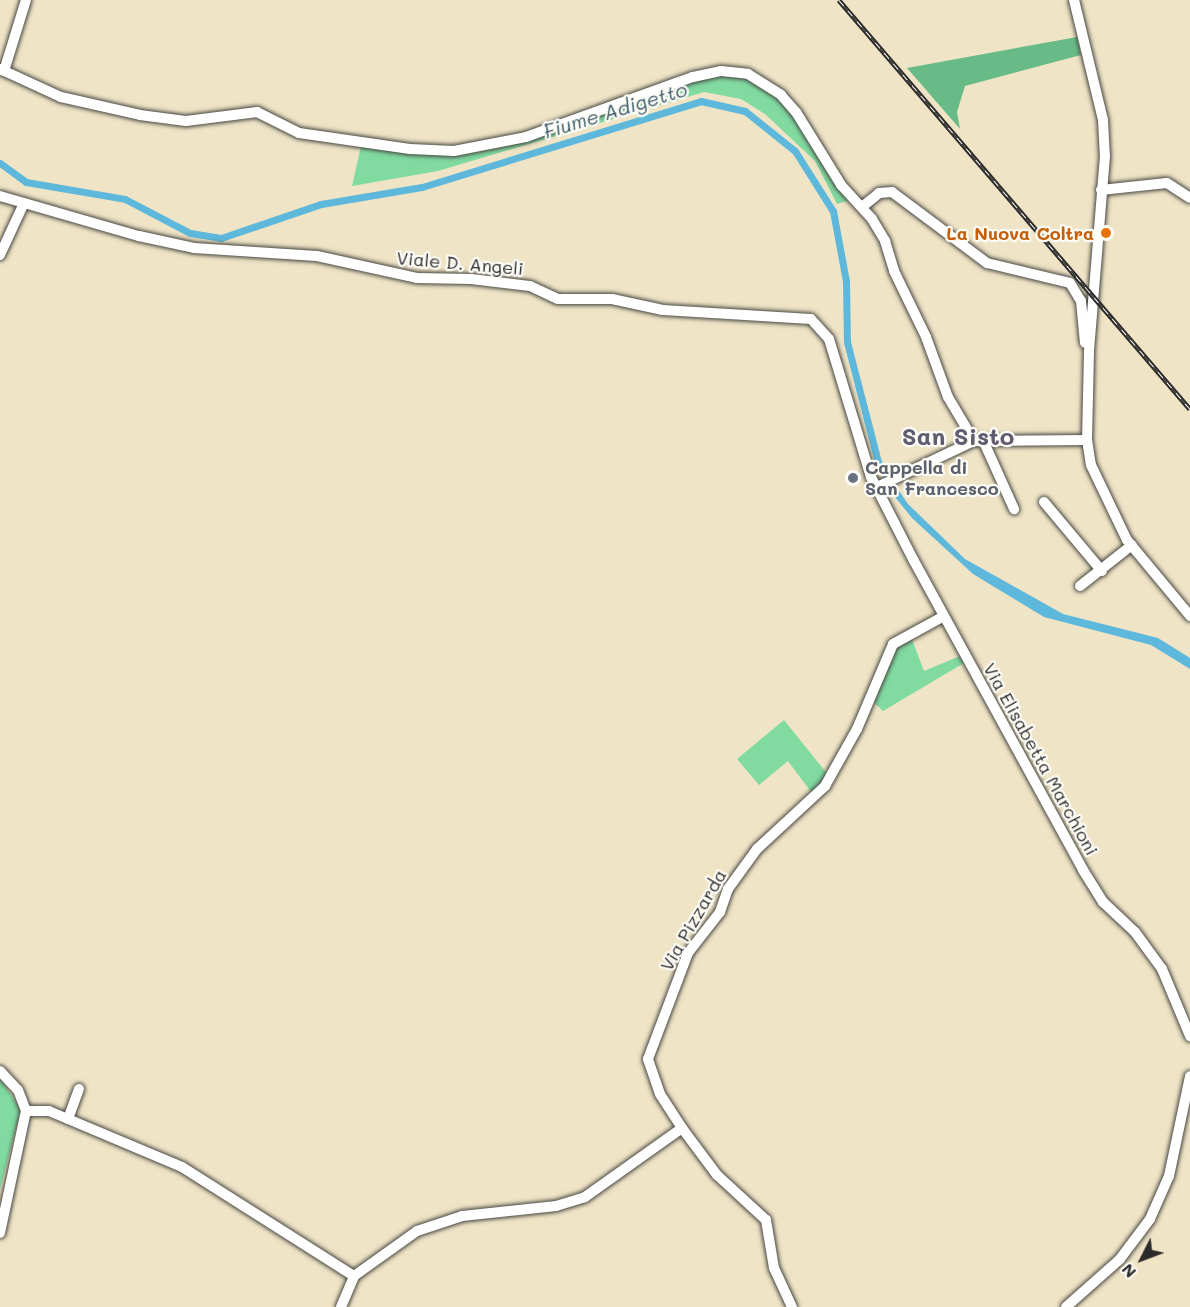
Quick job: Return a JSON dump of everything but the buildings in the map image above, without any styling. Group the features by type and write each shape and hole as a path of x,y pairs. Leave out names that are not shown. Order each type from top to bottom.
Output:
{"street":[{"path":"26,0 2,70 61,97 140,115 186,121 257,112 299,133 410,149 454,151 526,138 693,77 721,71 748,74 781,95 796,112 841,185 861,207 885,241 894,271 926,337 948,397 978,440 1014,509"},
{"path":"1074,0 1103,120 1105,156 1089,352 1087,440 1091,465 1102,494 1132,545 1190,616"},
{"path":"1101,190 1167,183 1190,198"},
{"path":"861,207 879,193 892,192 987,263 1070,283 1081,301 1085,347 1089,352"},
{"name":"Viale D. Angeli","path":"0,196 194,248 317,256 417,278 471,279 530,286 558,299 612,300 663,310 811,319 829,339 879,485"},
{"path":"0,255 24,203"},
{"path":"879,485 978,440 1087,440"},
{"name":"Via Elisabetta Marchioni","path":"879,485 944,616 1022,763 1103,902 1135,932 1162,969 1190,1036"},
{"path":"1044,502 1102,571"},
{"path":"1080,586 1102,571 1132,545"},
{"name":"Via Pizzarda","path":"792,1307 774,1268 766,1221 717,1175 682,1128 660,1094 648,1059 688,953 720,912 728,889 757,849 825,786 857,729 893,644 944,616"},
{"path":"0,1071 18,1090 26,1111 0,1233"},
{"path":"1066,1307 1120,1259 1150,1219 1169,1176 1190,1076"},
{"path":"68,1119 80,1089"},
{"path":"26,1111 49,1111 182,1167 354,1276"},
{"path":"341,1307 354,1276 417,1231 442,1221 556,1206 585,1197 682,1128"}],"green space":[{"path":"1077,37 1081,55 965,86 957,112 960,129 907,68"},
{"path":"717,74 745,75 780,97 850,200 837,204 815,161 765,114 741,99 704,92 438,171 352,186 361,146 403,152 488,145"},
{"path":"911,637 924,671 960,656 964,663 883,711 869,698 895,646"},
{"path":"784,720 829,776 814,796 788,761 759,785 737,759"},
{"path":"0,1079 21,1109 0,1189"}],"water":[{"path":"893,482 908,504 965,559 1063,614 1158,638 1190,658 1190,669 1151,645 1044,617 973,574 912,518 886,486"}],"waterway":[{"name":"Fiume Adigetto","path":"0,163 26,182 125,199 190,233 221,238 321,204 422,187 701,101 745,111 795,151 833,211 846,281 847,342 878,462 890,483"}],"railway":[{"path":"839,0 1190,409"}],"place":[{"name":"La Nuova Coltra","path":"1106,233"},
{"name":"Cappella di San Francesco","path":"853,478"}],"district":[{"name":"San Sisto","path":"958,436"}]}
